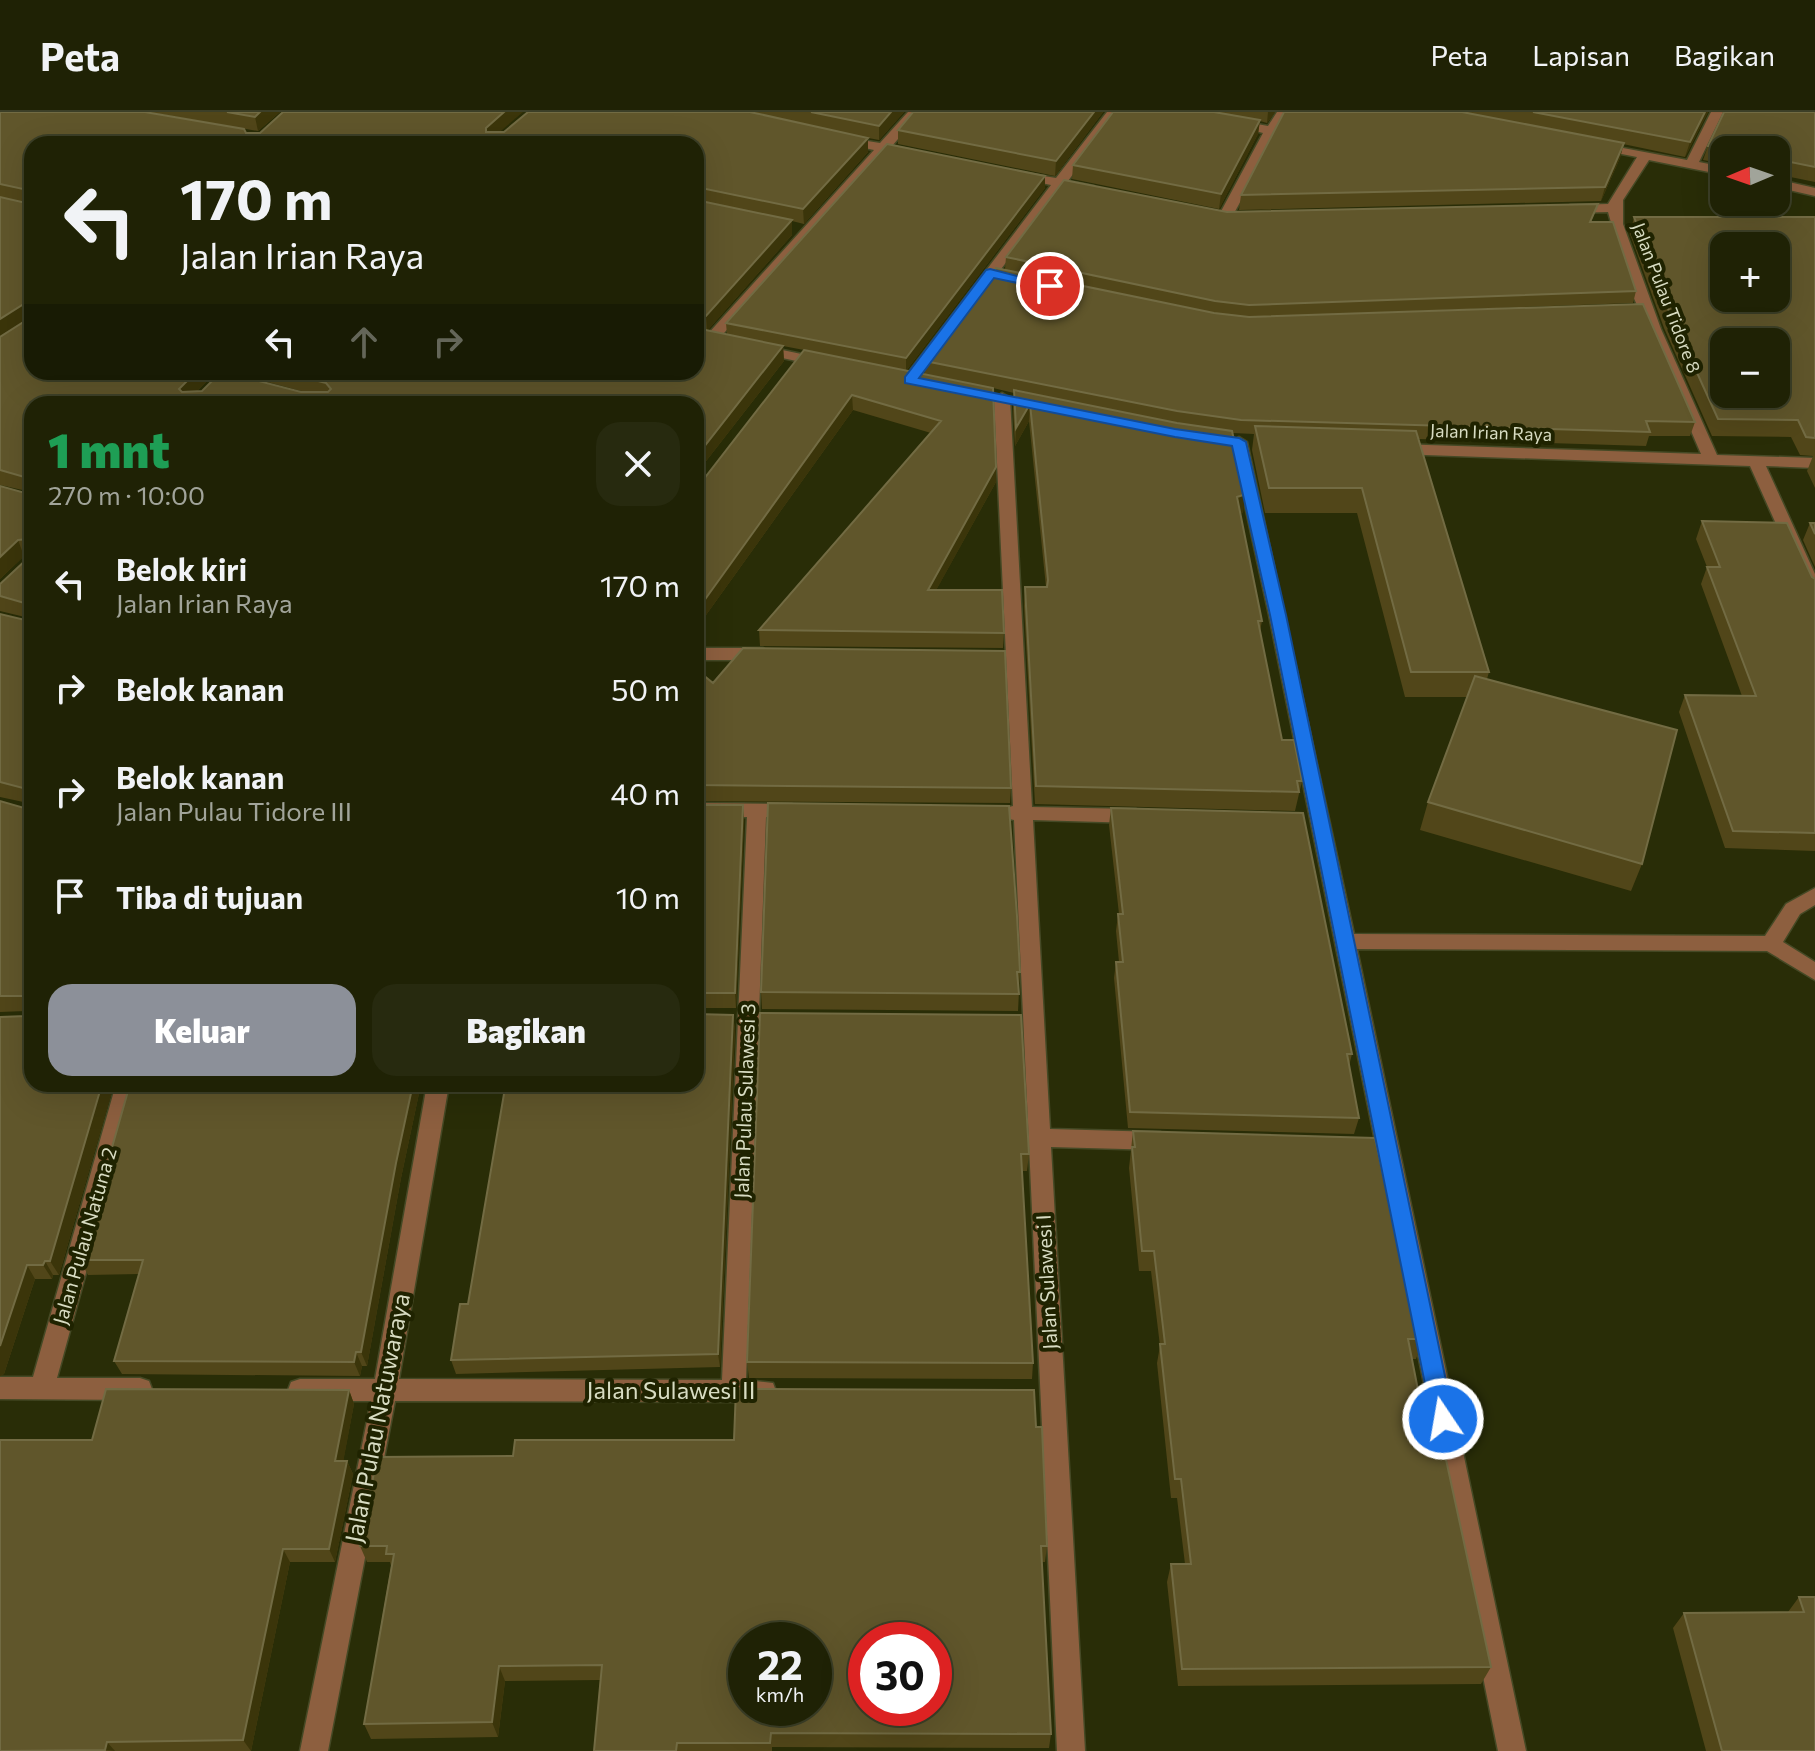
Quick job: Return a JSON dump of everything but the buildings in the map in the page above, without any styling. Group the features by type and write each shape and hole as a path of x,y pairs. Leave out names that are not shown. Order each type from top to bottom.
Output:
{"street":[{"path":"841,366 794,363 718,340 799,230 883,148 915,112"},
{"path":"910,380 998,275 1058,182 1113,112"},
{"path":"1247,217 1219,216 1283,112"},
{"path":"1692,163 1717,112"},
{"path":"1227,122 1271,130"},
{"path":"825,136 927,156"},
{"path":"1587,143 1710,168"},
{"name":"Jalan Pulau Tidore 8","path":"1645,155 1613,208 1616,226 1639,311 1710,457"},
{"path":"1000,171 1099,191"},
{"path":"1790,186 1815,192"},
{"path":"1551,210 1613,208"},
{"name":"Jalan Sulawesi I","path":"1002,398 1007,657 1023,813 1026,1022 1040,1138 1071,1751"},
{"path":"1239,442 1312,821 1345,941 1379,1147 1512,1751"},
{"name":"Jalan Irian Raya","path":"1381,449 1710,457 1815,463"},
{"path":"1755,460 1815,593"},
{"path":"704,654 776,654"},
{"path":"704,810 804,811"},
{"name":"Jalan Pulau Sulawesi 3","path":"734,1391 757,1020 757,810"},
{"path":"992,813 1148,816"},
{"path":"1771,944 1793,909 1815,895"},
{"path":"1345,941 1771,944 1815,972"},
{"path":"722,1019 757,1020"},
{"name":"Jalan Pulau Natuna 2","path":"42,1388 125,1092"},
{"name":"Jalan Pulau Natuwaraya","path":"314,1751 385,1390 437,1092"},
{"path":"1040,1138 1182,1142"},
{"path":"0,1388 168,1389"},
{"name":"Jalan Sulawesi II","path":"277,1390 781,1391"},
{"path":"1021,1393 1053,1393"}],"route":[{"path":"1050,286 990,273 910,380 1175,433 1239,442 1278,615 1443,1419"}]}
